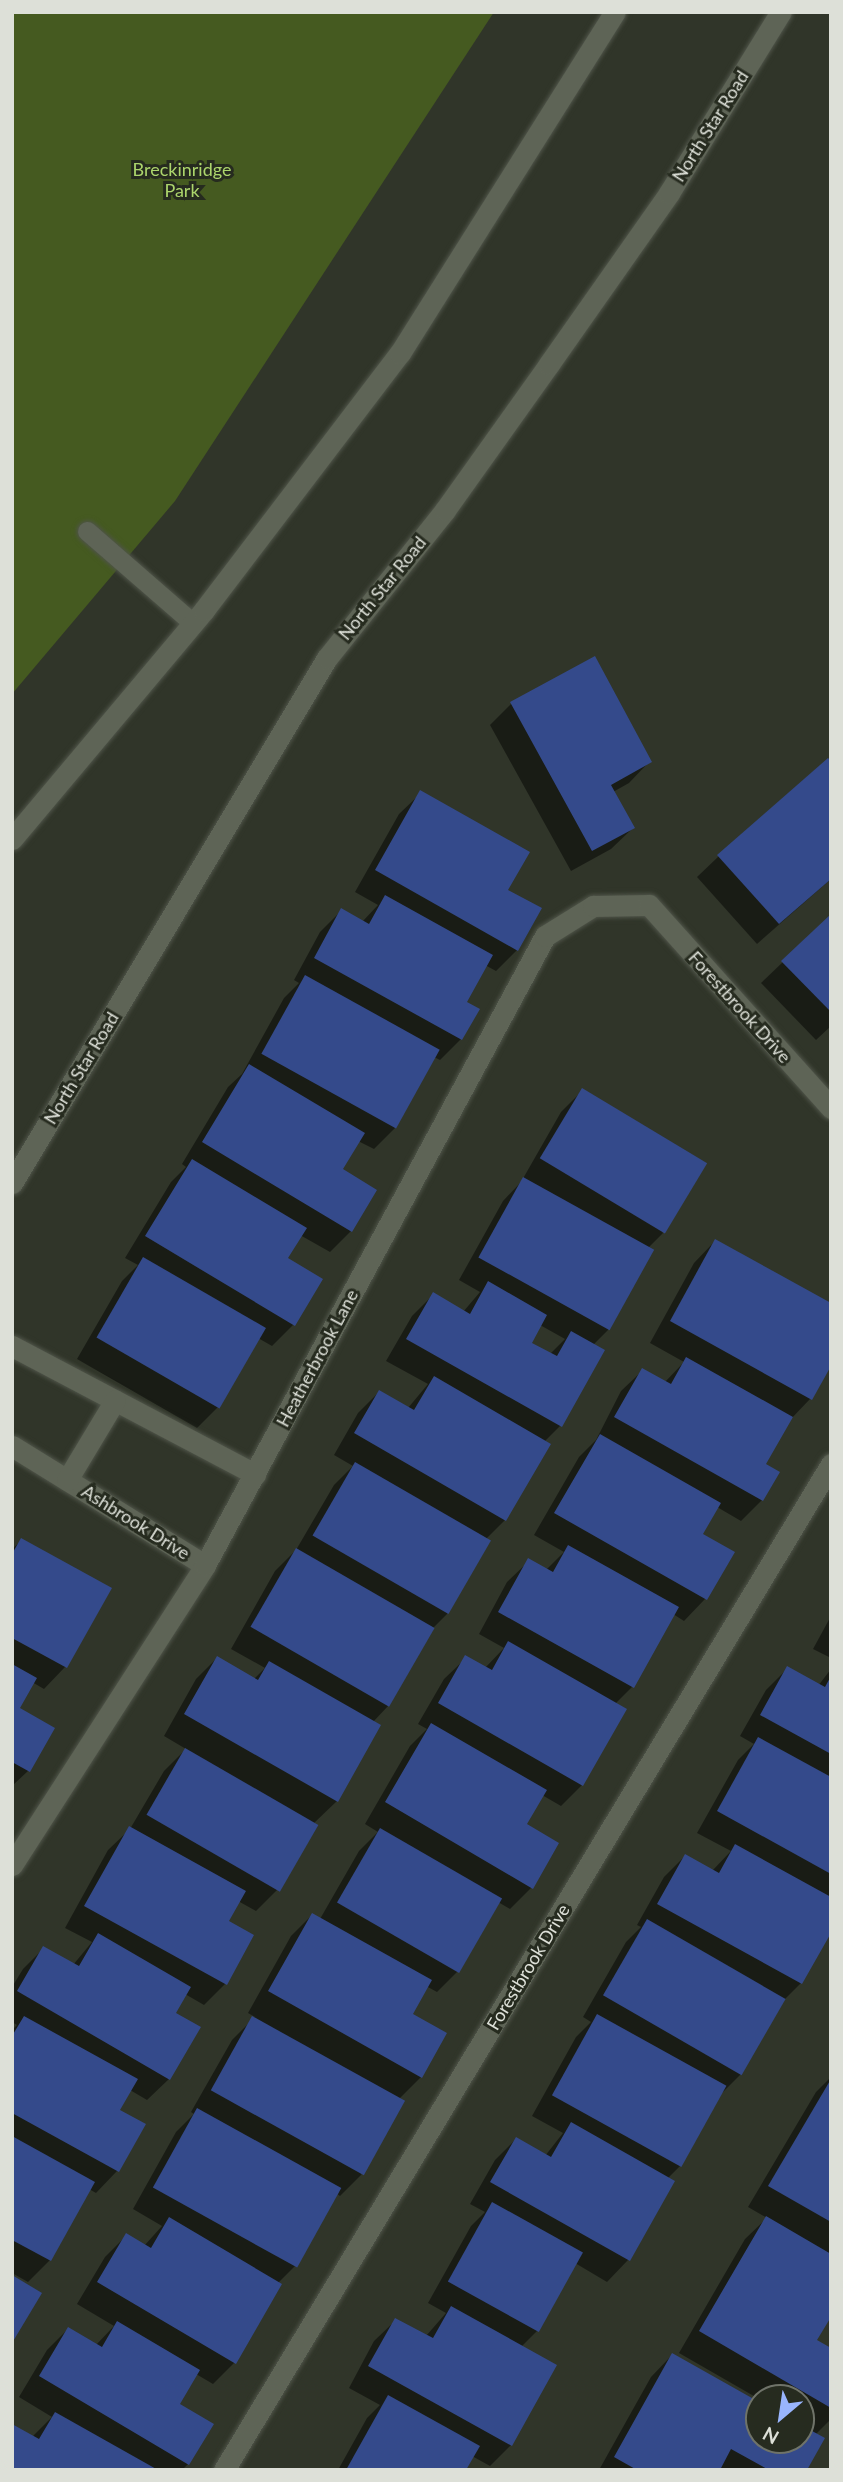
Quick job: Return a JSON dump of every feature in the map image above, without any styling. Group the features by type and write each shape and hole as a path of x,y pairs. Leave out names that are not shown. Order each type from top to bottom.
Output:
{"street":[{"path":"12,839 193,623 400,353 615,12"},
{"name":"North Star Road","path":"12,1183 327,658 445,510 669,193 781,12"},
{"name":"Forestbrook Drive","path":"649,905 831,1108"},
{"name":"Heatherbrook Lane","path":"12,1864 205,1565 545,936 593,906 649,905"},
{"path":"12,1346 255,1474"},
{"name":"Ashbrook Drive","path":"66,1479 115,1400"},
{"name":"Ashbrook Drive","path":"12,1446 205,1565"},
{"name":"Forestbrook Drive","path":"224,2470 831,1464"}],"lane":[{"path":"87,531 193,623"}],"green space":[{"name":"Breckinridge Park","path":"12,12 494,12 175,501 12,694"}],"building":[{"path":"595,656 652,762 611,785 635,828 592,851 510,702"},
{"path":"828,758 831,761 831,879 779,924 717,855"},
{"path":"420,790 530,852 508,890 542,908 518,951 375,870"},
{"path":"385,895 493,955 467,1002 480,1009 462,1040 314,958 341,908 369,924"},
{"path":"831,914 831,1012 781,961"},
{"path":"305,975 440,1050 396,1128 261,1054"},
{"path":"249,1064 365,1133 343,1169 377,1190 352,1232 202,1142"},
{"path":"582,1088 707,1163 665,1233 540,1158"},
{"path":"192,1159 307,1228 288,1258 323,1279 295,1326 145,1236"},
{"path":"523,1177 654,1250 610,1330 478,1257"},
{"path":"715,1239 831,1303 831,1366 812,1400 670,1321"},
{"path":"143,1257 266,1328 219,1409 96,1338"},
{"path":"488,1281 547,1315 532,1343 557,1356 571,1331 605,1350 562,1427 406,1339 433,1292 470,1314"},
{"path":"686,1357 793,1417 766,1464 780,1472 763,1501 614,1417 642,1368 671,1384"},
{"path":"434,1376 551,1444 506,1521 354,1433 379,1390 414,1410"},
{"path":"600,1434 721,1503 703,1534 735,1552 707,1600 554,1513"},
{"path":"355,1462 491,1540 448,1614 312,1536"},
{"path":"21,1538 112,1588 67,1668 12,1638 12,1554"},
{"path":"568,1545 679,1607 634,1688 498,1612 528,1558 553,1572"},
{"path":"296,1548 435,1628 389,1707 250,1627"},
{"path":"508,1641 627,1709 583,1786 438,1703 465,1655 492,1670"},
{"path":"217,1656 258,1680 269,1661 381,1725 338,1802 184,1714"},
{"path":"12,1664 37,1678 20,1708 55,1728 30,1772 12,1762"},
{"path":"787,1666 825,1687 831,1676 831,1754 760,1715"},
{"path":"431,1723 547,1790 527,1824 559,1843 533,1889 385,1802"},
{"path":"758,1737 831,1777 831,1874 717,1811"},
{"path":"185,1748 318,1825 280,1892 146,1815"},
{"path":"129,1826 246,1891 229,1921 254,1935 227,1985 84,1906"},
{"path":"380,1828 502,1898 459,1973 337,1902"},
{"path":"735,1844 831,1897 831,1933 802,1984 657,1904 685,1854 719,1873"},
{"path":"312,1913 432,1980 413,2014 447,2033 422,2078 268,1991"},
{"path":"647,1919 786,1999 742,2075 603,1995"},
{"path":"98,1933 191,1987 176,2013 201,2027 170,2080 17,1991 43,1946 79,1966"},
{"path":"597,2014 726,2086 681,2167 552,2095"},
{"path":"24,2016 138,2079 120,2110 146,2124 119,2172 12,2113 12,2036"},
{"path":"252,2016 405,2101 364,2175 211,2090"},
{"path":"831,2079 831,2222 768,2186"},
{"path":"197,2108 341,2188 297,2268 153,2188"},
{"path":"571,2122 675,2181 630,2261 490,2182 516,2137 551,2157"},
{"path":"12,2136 95,2182 51,2261 12,2240"},
{"path":"492,2202 583,2252 539,2332 448,2282"},
{"path":"766,2216 831,2254 831,2317 817,2340 831,2348 831,2408 815,2399 815,2384 790,2384 699,2331"},
{"path":"169,2217 282,2284 236,2364 97,2282 126,2233 151,2248"},
{"path":"12,2275 42,2293 12,2343"},
{"path":"451,2306 557,2365 512,2446 368,2366 395,2318 433,2338"},
{"path":"117,2321 200,2370 180,2404 214,2424 189,2465 39,2376 68,2327 102,2347"},
{"path":"672,2353 745,2394 745,2454 815,2454 815,2433 825,2438 807,2470 769,2470 731,2449 720,2470 637,2470 614,2457"},
{"path":"388,2395 480,2446 466,2470 346,2470"},
{"path":"55,2412 158,2470 12,2470 12,2424 39,2439"}]}
